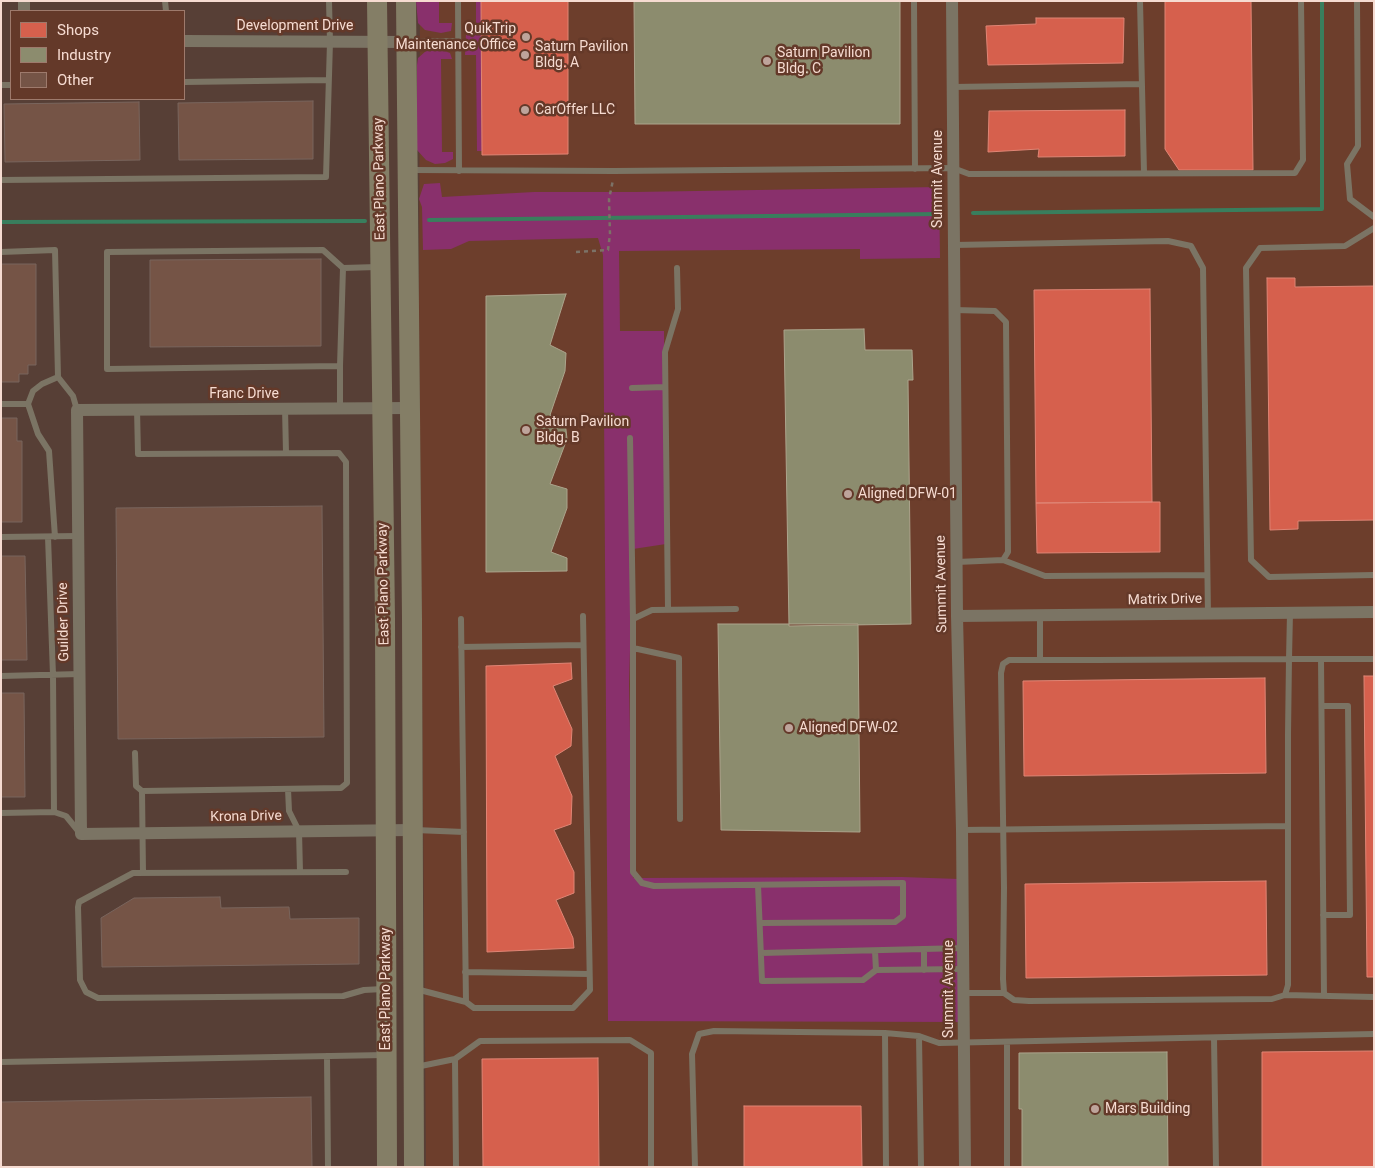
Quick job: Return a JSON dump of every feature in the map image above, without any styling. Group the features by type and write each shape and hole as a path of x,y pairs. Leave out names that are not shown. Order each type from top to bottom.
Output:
{"main road":[{"name":"East Plano Parkway","path":"378,1 385,619 387,1167"},
{"name":"East Plano Parkway","path":"406,1 412,619 411,830 414,1167"},
{"path":"381,218 408,218"},
{"path":"385,619 412,619"},
{"path":"385,989 412,988"}],"street":[{"name":"Summit Avenue","path":"952,1 956,562 964,948 965,1167"},
{"name":"Development Drive","path":"185,41 406,42"},
{"name":"Franc Drive","path":"77,410 410,408"},
{"name":"Guilder Drive","path":"77,410 81,834"},
{"name":"Matrix Drive","path":"957,616 1374,612"},
{"name":"Krona Drive","path":"81,834 411,830"}],"lane":[{"path":"1,180 326,177 330,42 329,1"},
{"path":"458,1 459,171"},
{"path":"914,1 915,169"},
{"path":"1140,1 1144,173"},
{"path":"408,170 614,171 953,168 969,174 1295,173 1303,160 1301,1"},
{"path":"1357,1 1358,146 1346,164 1350,199 1374,217"},
{"path":"406,42 458,41"},
{"path":"185,82 328,80"},
{"path":"953,87 1142,84"},
{"path":"1374,228 1345,246 1260,248 1246,268 1251,560 1269,577 1374,575"},
{"path":"954,245 1168,241 1190,246 1203,268 1208,614"},
{"path":"1,252 55,250 58,377 73,396 77,410"},
{"path":"340,366 107,369 107,252 323,250 343,268 381,267"},
{"path":"340,408 343,268"},
{"path":"668,609 665,352 678,309 677,268"},
{"path":"954,310 995,311 1006,322 1008,552 1003,560"},
{"path":"54,812 49,451 38,434 28,404 33,391 42,384 58,377"},
{"path":"632,388 665,387"},
{"path":"1,404 28,404"},
{"path":"286,408 286,453"},
{"path":"136,752 136,786 142,791 341,788 347,783 346,462 339,453 138,454 137,409"},
{"path":"630,438 633,619 633,872 642,883 654,886 902,883 903,916 895,922 760,923"},
{"path":"1,538 78,536"},
{"path":"956,562 1003,560 1046,576 1207,575"},
{"path":"633,619 652,610 736,609"},
{"path":"1285,995 1288,985 1290,613"},
{"path":"412,988 466,1002 474,1008 573,1008 590,990 583,616"},
{"path":"1040,616 1040,660"},
{"path":"461,619 466,1002"},
{"path":"462,647 584,645"},
{"path":"633,648 679,658 680,819"},
{"path":"1321,659 1324,996"},
{"path":"1004,992 1004,830 1001,672 1003,664 1009,660 1374,659"},
{"path":"1,676 80,674"},
{"path":"1322,706 1348,706 1350,915 1323,915"},
{"path":"288,789 288,811 299,831 300,872"},
{"path":"142,791 143,873"},
{"path":"1,813 54,812 66,816 81,834"},
{"path":"962,830 1288,826"},
{"path":"411,830 464,832"},
{"path":"346,872 133,873 79,902 79,973 82,987 86,992 98,998 343,996 364,990 385,989"},
{"path":"758,885 762,982 863,980 876,970 964,969"},
{"path":"761,953 964,948"},
{"path":"924,949 924,970"},
{"path":"875,951 876,970"},
{"path":"466,972 589,974"},
{"path":"964,993 1004,992 1014,1000 1029,1001 1272,1000 1285,995 1374,997"},
{"path":"696,1167 692,1054 699,1034 714,1031 885,1033 918,1036 939,1043 1374,1034"},
{"path":"885,1033 886,1167"},
{"path":"918,1036 921,1167"},
{"path":"1214,1038 1216,1167"},
{"path":"412,1068 455,1059 480,1041 630,1040 651,1053 651,1167"},
{"path":"1007,1042 1008,1167"},
{"path":"327,1056 328,1167"},
{"path":"1,1062 386,1056"},
{"path":"455,1059 456,1167"}],"path":[{"path":"576,252 608,250 610,199 614,171"}],"shaded area":[{"path":"416,1 439,1 439,23 452,23 451,31 441,33 425,30 418,23"},
{"path":"420,1 1374,1 1374,1167 426,1167 419,302"},
{"path":"476,1 481,1 482,151 477,151 476,55 465,55 466,34 476,33"},
{"path":"439,49 450,53 452,59 441,59 442,152 453,152 453,159 445,163 435,164 426,160 417,150 417,65 418,58 426,51"},
{"path":"440,183 442,197 534,192 939,187 940,258 860,259 860,249 619,251 620,331 664,331 666,544 633,549 629,684 633,878 902,877 959,879 959,1022 608,1021 603,255 598,238 469,241 451,249 423,250 422,207 419,199 424,184"}],"building: Shops":[{"name":"Saturn Pavilion Bldg. A","path":"481,1 568,1 568,154 482,155"},
{"path":"1165,1 1251,1 1253,170 1179,170 1165,149"},
{"path":"1036,18 1124,18 1123,63 988,65 986,26 1036,24"},
{"path":"1125,110 1125,156 1038,157 1039,149 988,152 989,111"},
{"path":"1267,278 1295,278 1295,287 1374,286 1374,520 1298,521 1298,529 1270,530"},
{"path":"1150,289 1152,502 1036,503 1034,290"},
{"path":"1160,502 1160,552 1037,553 1036,503"},
{"path":"571,663 572,679 553,686 572,729 571,746 555,756 572,796 571,824 554,830 574,872 574,893 556,900 573,938 574,948 487,952 486,666"},
{"path":"1364,676 1374,676 1374,977 1367,977"},
{"path":"1265,678 1266,773 1024,776 1023,681"},
{"path":"1266,881 1267,975 1026,978 1025,884"},
{"path":"1374,1051 1374,1167 1262,1167 1262,1052"},
{"path":"598,1058 599,1167 483,1167 482,1059"},
{"path":"744,1106 861,1106 862,1167 744,1167"}],"building: Industry":[{"name":"Saturn Pavilion Bldg. C","path":"634,1 900,1 900,124 635,124"},
{"name":"Saturn Pavilion Bldg. B","path":"566,294 550,345 566,353 565,371 550,415 565,421 567,439 550,484 567,489 567,508 551,552 567,558 567,571 486,572 486,296"},
{"name":"Aligned DFW-01","path":"864,329 865,350 912,350 913,380 908,380 911,624 789,626 784,330"},
{"name":"Aligned DFW-02","path":"718,624 858,624 860,832 721,830"},
{"name":"Mars Building","path":"1167,1052 1168,1167 1022,1167 1022,1109 1019,1109 1019,1053"}],"building: Other":[{"path":"313,101 313,159 179,160 178,103"},
{"path":"139,102 140,160 5,162 4,104"},
{"path":"321,259 321,346 150,347 150,260"},
{"path":"1,264 36,264 36,365 28,365 28,374 19,374 19,382 1,382"},
{"path":"1,418 17,418 17,441 22,441 22,522 1,522"},
{"path":"322,506 324,737 118,739 116,508"},
{"path":"1,556 25,556 27,660 1,660"},
{"path":"1,693 24,693 25,797 1,797"},
{"path":"220,897 221,908 289,907 290,919 359,918 359,964 102,967 101,918 134,898"},
{"path":"311,1097 312,1167 1,1167 1,1102"}],"waterway":[{"path":"973,213 1322,209 1322,1"},
{"path":"429,220 939,214"},
{"path":"1,222 365,221"}],"place":[{"name":"QuikTrip Maintenance Office","path":"526,37"},
{"name":"Saturn Pavilion Bldg. A","path":"525,55"},
{"name":"Saturn Pavilion Bldg. C","path":"767,61"},
{"name":"CarOffer LLC","path":"525,110"},
{"name":"Saturn Pavilion Bldg. B","path":"526,430"},
{"name":"Aligned DFW-01","path":"848,494"},
{"name":"Aligned DFW-02","path":"789,728"},
{"name":"Mars Building","path":"1095,1109"}]}
